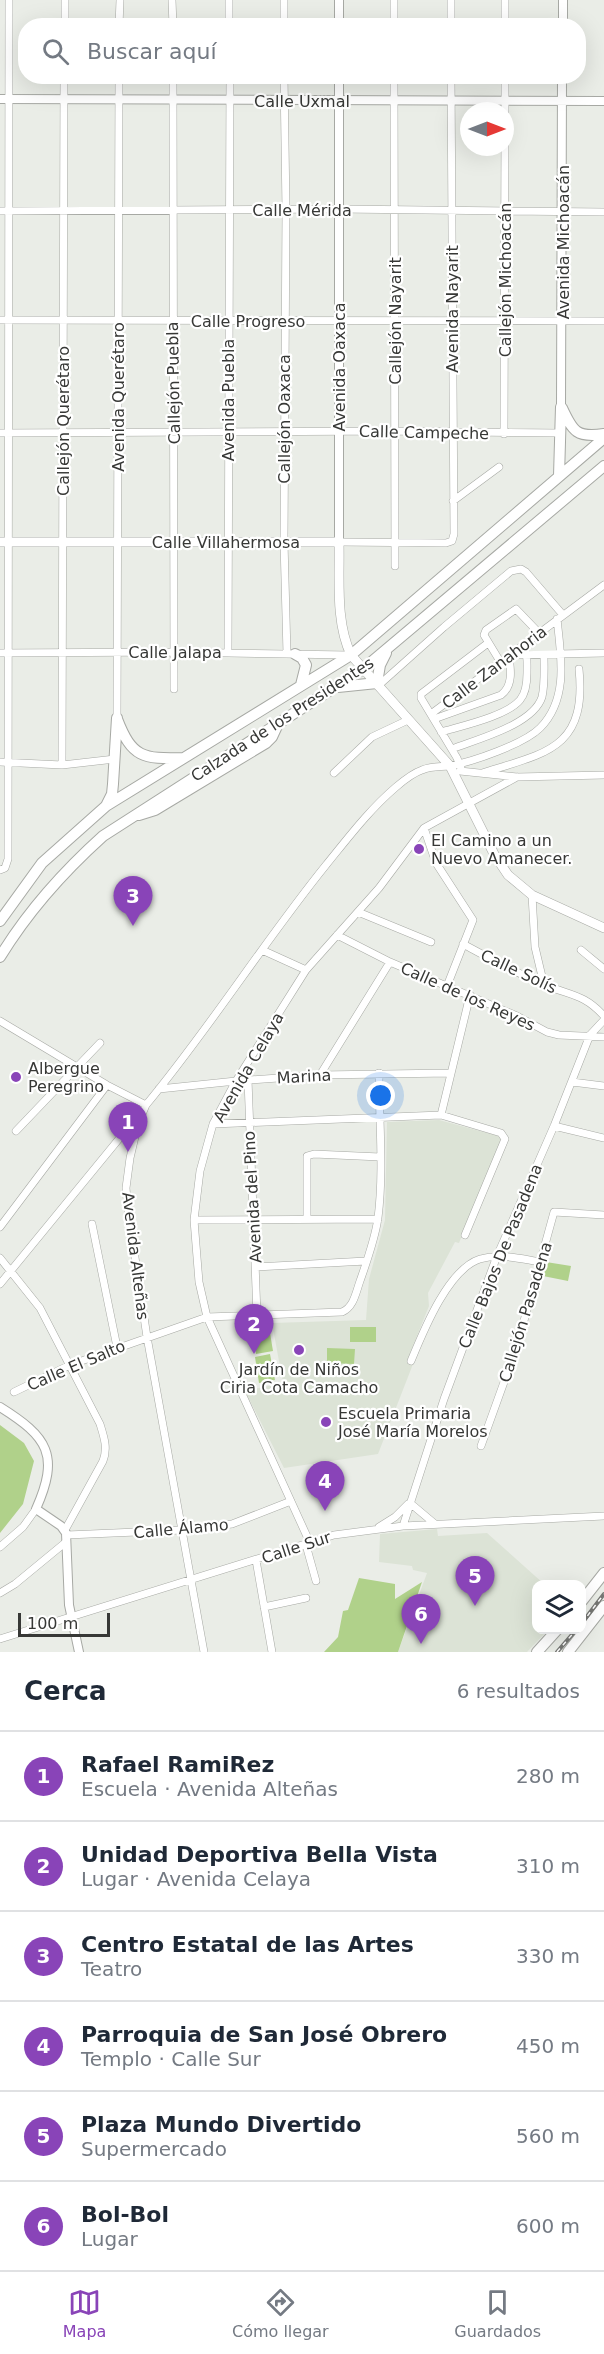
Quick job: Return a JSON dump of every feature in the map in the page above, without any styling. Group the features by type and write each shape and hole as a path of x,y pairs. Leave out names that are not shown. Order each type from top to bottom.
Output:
{"main road":[{"path":"559,476 561,407"},
{"path":"561,407 568,421 578,433 585,436 604,436"},
{"name":"Calzada de los Presidentes","path":"0,921 42,863 106,806 351,655 604,436"},
{"name":"Calzada de los Presidentes","path":"0,957 35,905 77,859 103,836 363,669 604,466"},
{"name":"Calle Villahermosa","path":"4,542 339,542"},
{"name":"Avenida Oaxaca","path":"339,542 341,624 344,641 351,655"},
{"path":"378,684 380,665 387,650"},
{"path":"291,654 302,658 306,665 301,685"},
{"path":"351,655 408,720 456,768 468,804 494,854 508,875 532,895 604,928"},
{"path":"335,687 378,684"},
{"path":"117,718 127,742 135,751 152,758 183,758"},
{"path":"106,806 112,794 117,718"},
{"path":"586,1596 604,1573"},
{"path":"567,1652 604,1606"},
{"path":"537,1652 553,1634"}],"street":[{"path":"2,869 8,859 4,762 4,542 9,433 9,210 5,99 9,0"},
{"path":"65,0 65,18"},
{"path":"120,0 120,18"},
{"path":"172,0 172,18"},
{"path":"229,0 230,18"},
{"path":"284,0 284,18"},
{"path":"339,0 339,18"},
{"path":"394,0 394,18"},
{"path":"451,0 451,18"},
{"path":"505,18 506,0"},
{"path":"563,0 563,18"},
{"name":"Callejón Querétaro","path":"62,765 64,84"},
{"name":"Avenida Querétaro","path":"117,718 119,84"},
{"name":"Callejón Puebla","path":"173,84 174,689"},
{"name":"Avenida Puebla","path":"228,652 230,84"},
{"name":"Callejón Oaxaca","path":"284,84 286,210 284,542 291,654"},
{"name":"Avenida Oaxaca","path":"339,84 339,542"},
{"name":"Callejón Nayarit","path":"394,84 395,566"},
{"name":"Avenida Nayarit","path":"451,84 452,541"},
{"path":"505,84 505,101"},
{"name":"Avenida Michoacán","path":"561,407 562,84"},
{"name":"Calle Uxmal","path":"5,99 604,101"},
{"name":"Callejón Michoacán","path":"504,434 505,156"},
{"name":"Calle Mérida","path":"0,211 340,209 604,212"},
{"name":"Calle Progreso","path":"0,320 604,321"},
{"name":"Calle Campeche","path":"0,433 394,431 559,433"},
{"path":"453,501 499,467"},
{"name":"Calle Villahermosa","path":"339,542 452,541"},
{"path":"378,684 511,570 521,569 526,572 560,617 562,672 556,704 540,728 514,745 456,768"},
{"name":"Calle Zanahoria","path":"433,716 604,585"},
{"path":"501,663 483,634 515,609 539,633"},
{"path":"456,768 452,749 421,697 423,692 488,643"},
{"path":"441,732 515,705 524,693 527,655 523,646"},
{"name":"Calle Jalapa","path":"4,653 228,652 351,655"},
{"path":"433,716 501,695 507,690 510,681 510,656 604,653"},
{"path":"452,749 516,724 532,711 542,696 544,655"},
{"path":"482,773 531,759 547,752 562,741 577,717 580,704 579,669"},
{"path":"334,773 372,737 408,720"},
{"path":"4,762 62,765 115,759"},
{"name":"Avenida Alteñas","path":"204,1652 147,1337 128,1211 126,1188 138,1124 146,1106 298,900 377,804 397,786 421,770 431,766 456,768"},
{"path":"456,768 517,777 604,775"},
{"name":"Avenida Celaya","path":"316,1581 308,1544 291,1501 207,1317 199,1282 194,1220 200,1171 213,1124 236,1081 306,970 358,912 424,828 517,777"},
{"path":"424,828 436,863 473,920 447,986"},
{"path":"532,895 535,947 544,985"},
{"path":"358,912 431,942"},
{"name":"Calle de los Reyes","path":"337,935 390,962 470,994 547,1032 559,1035 604,1037"},
{"name":"Calle Solís","path":"463,945 544,985 579,996 596,1007 604,1018"},
{"path":"262,950 306,970"},
{"path":"581,950 604,969"},
{"path":"320,1075 390,962"},
{"path":"441,1115 470,994"},
{"name":"Calle Bajos De Pasadena","path":"403,1526 444,1399 497,1256 554,1126 590,1035 604,1018"},
{"path":"0,1021 146,1106 0,1284"},
{"path":"16,1131 100,1043"},
{"path":"256,1268 366,1261 378,1219 381,1157 379,1073"},
{"name":"Marina","path":"159,1089 320,1075 450,1073"},
{"name":"Avenida del Pino","path":"248,1080 257,1315"},
{"path":"572,1082 604,1086"},
{"path":"0,1227 107,1085"},
{"path":"213,1124 441,1115 501,1133 505,1139 465,1235"},
{"path":"554,1126 604,1138"},
{"path":"308,1219 307,1156 314,1154 381,1157"},
{"name":"Callejón Pasadena","path":"481,1446 517,1347 554,1212 604,1215"},
{"path":"194,1220 378,1219"},
{"path":"92,1224 117,1347"},
{"path":"411,1361 426,1322 438,1301 461,1272 479,1260 497,1256 540,1262"},
{"path":"0,1258 40,1308 100,1424 106,1447 103,1461 66,1536 15,1584 0,1593"},
{"name":"Calle El Salto","path":"14,1392 70,1365 207,1317 342,1312 350,1307 366,1261"},
{"path":"0,1407 34,1430 42,1443 49,1472 36,1509 23,1527 0,1547"},
{"name":"Calle Álamo","path":"66,1536 183,1530 232,1524 291,1501"},
{"path":"411,1502 435,1524"},
{"name":"Calle Bajos De Pasadena","path":"376,1529 395,1517 411,1502"},
{"path":"36,1509 66,1536 72,1617 79,1652"},
{"name":"Calle Sur","path":"0,1639 334,1535 403,1526 604,1516"},
{"path":"256,1560 272,1652"},
{"path":"264,1606 306,1598"}],"shaded area":[{"path":"439,1120 502,1137 459,1243 455,1242 428,1293 429,1306 407,1361 413,1364 378,1454 284,1468 245,1391 283,1383 272,1323 366,1320 369,1279 385,1220 387,1122"},
{"path":"437,1529 438,1536 487,1533 540,1580 532,1580 532,1634 544,1634 527,1652 398,1652 427,1573 413,1570 412,1566 379,1562 380,1534"}],"green space":[{"path":"546,1262 571,1266 568,1281 543,1276"},
{"path":"269,1327 273,1351 256,1354 252,1330"},
{"path":"350,1327 376,1327 376,1342 350,1342"},
{"path":"327,1348 355,1349 354,1364 327,1363"},
{"path":"270,1354 275,1380 259,1383 255,1357"},
{"path":"0,1425 24,1443 34,1461 23,1504 0,1533"},
{"path":"359,1578 395,1584 395,1599 422,1582 398,1652 324,1652 338,1637 343,1611 348,1610"}],"railway":[{"path":"586,1618 604,1594"},
{"path":"557,1652 573,1634"}],"place":[{"name":"El Camino a un Nuevo Amanecer.","path":"419,849"},
{"name":"Centro Estatal de las Artes","path":"133,926"},
{"name":"Albergue Peregrino","path":"16,1077"},
{"name":"Rafael RamiRez","path":"128,1152"},
{"name":"Jardín de Niños Ciria Cota Camacho","path":"299,1350"},
{"name":"Unidad Deportiva Bella Vista","path":"254,1354"},
{"name":"Escuela Primaria José María Morelos","path":"326,1422"},
{"name":"Parroquia de San José Obrero","path":"325,1511"},
{"name":"Plaza Mundo Divertido","path":"475,1606"},
{"name":"Bol-Bol","path":"421,1644"}]}
